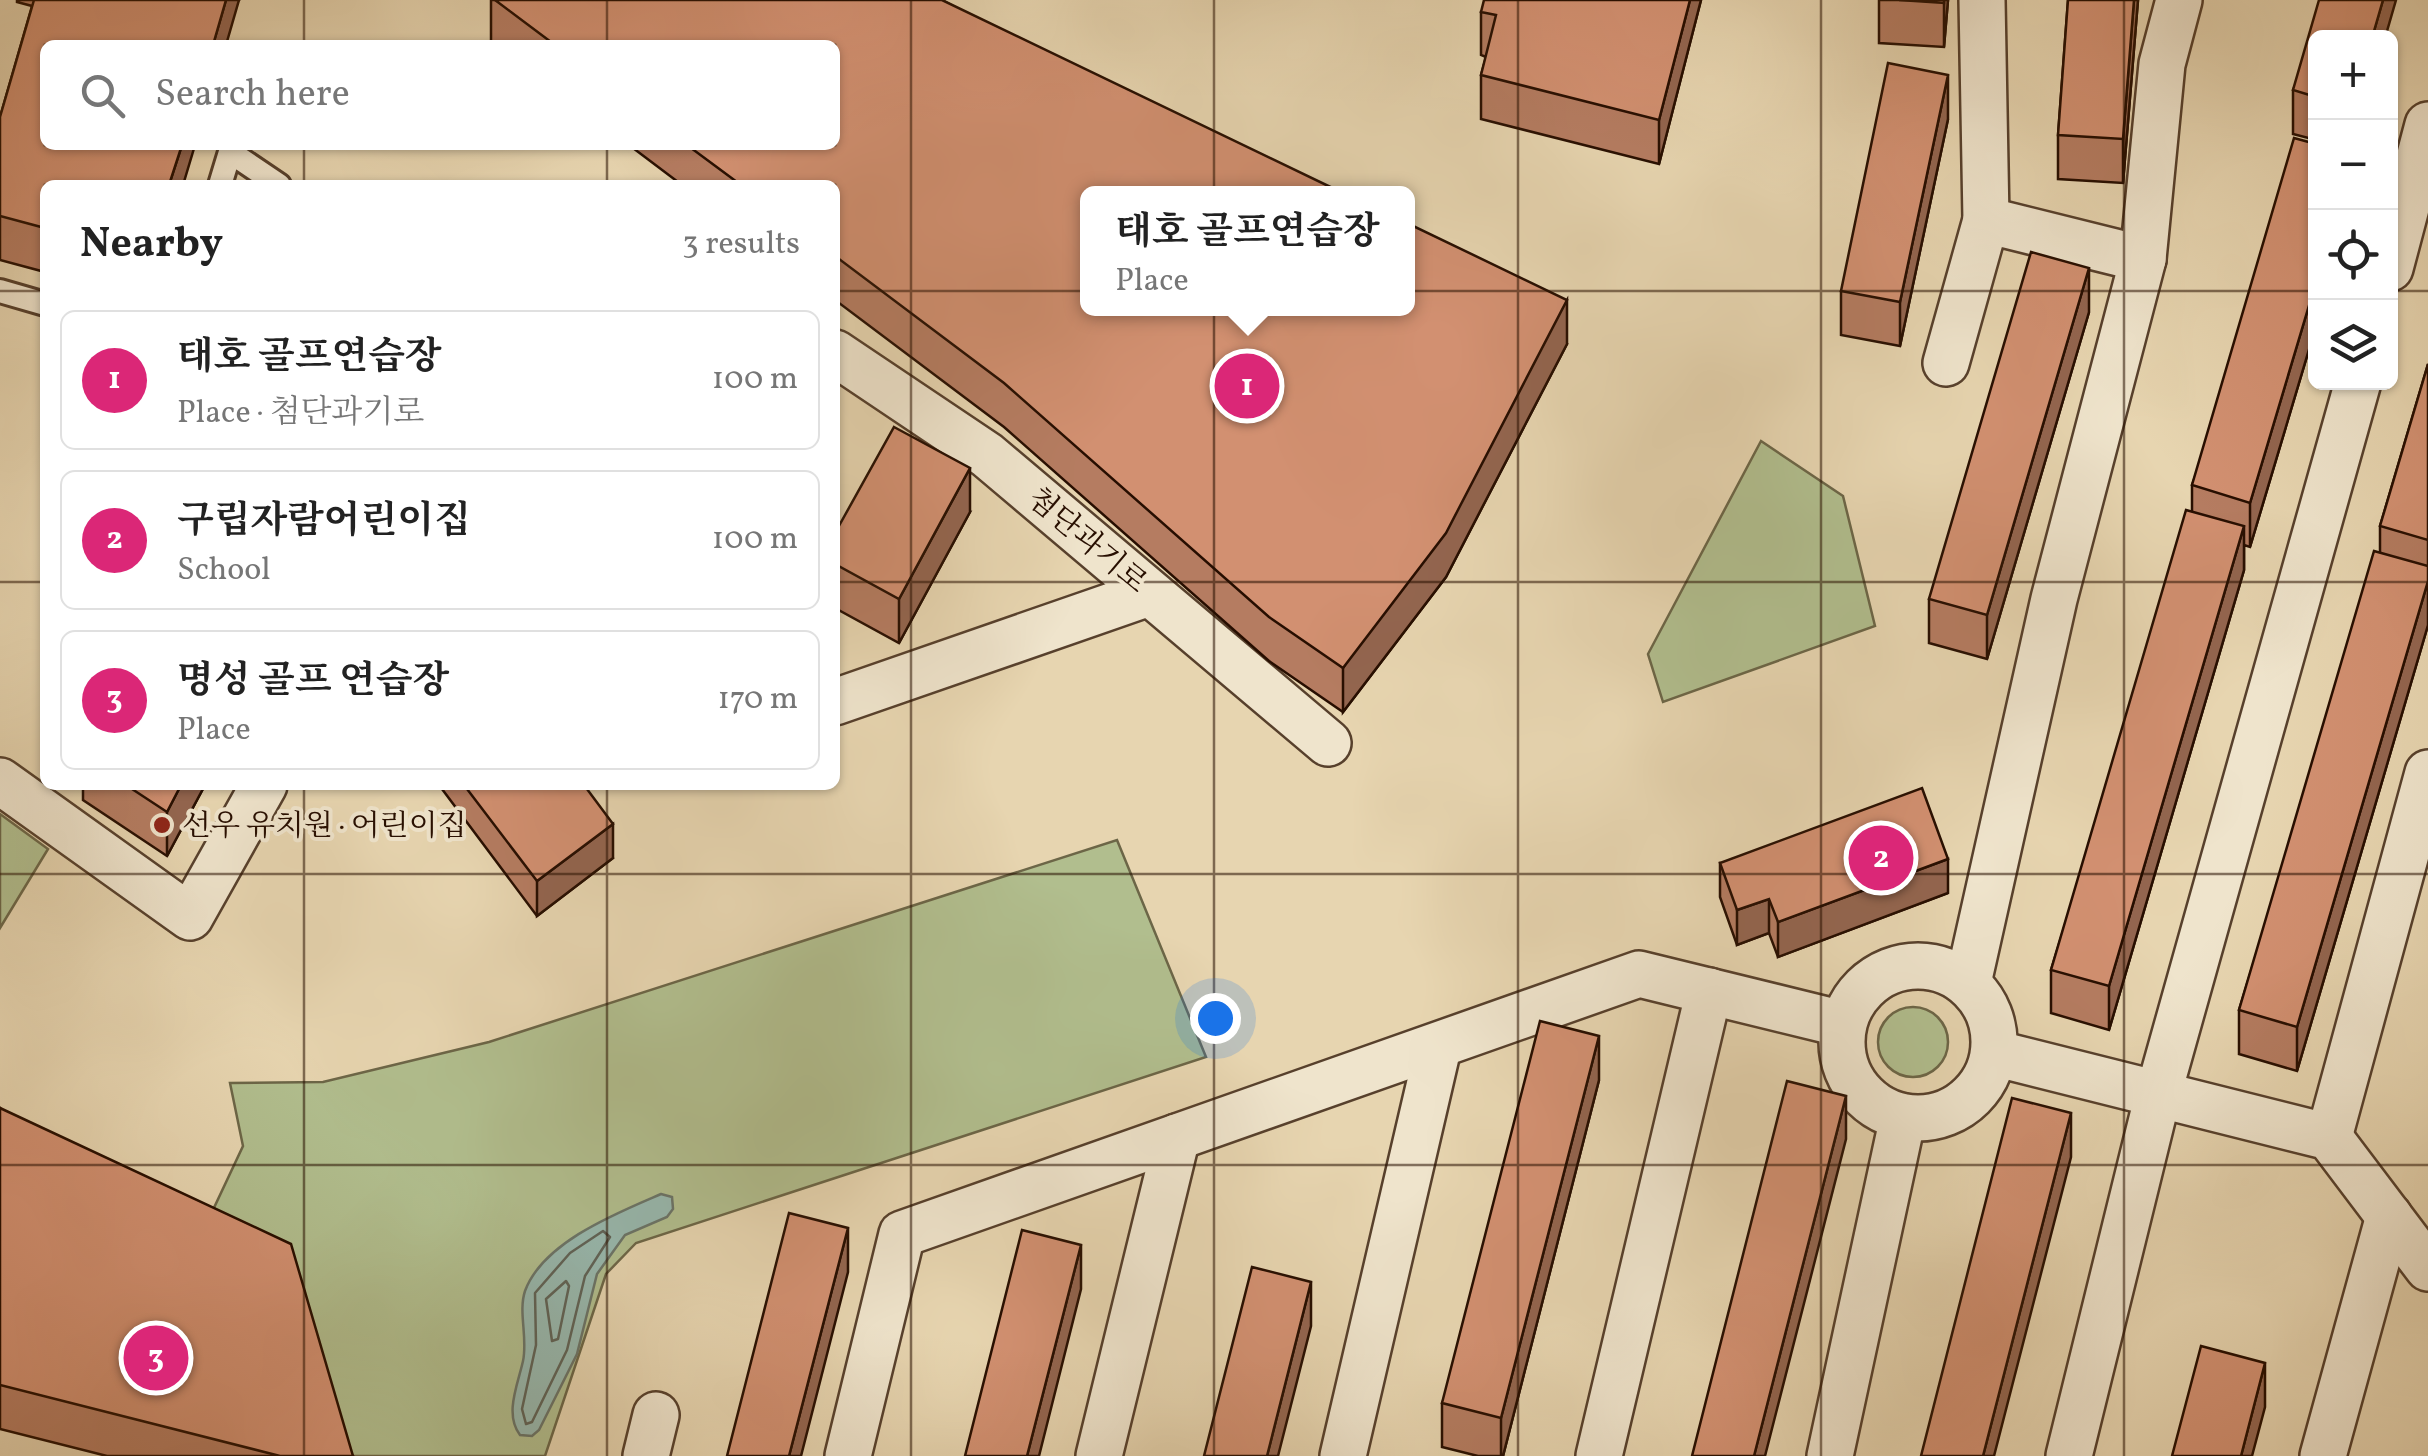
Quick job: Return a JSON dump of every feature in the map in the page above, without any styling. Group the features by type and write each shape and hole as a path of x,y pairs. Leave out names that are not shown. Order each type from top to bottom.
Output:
{"street":[{"path":"1946,363 1986,220 1982,0"},
{"path":"1968,983 2054,600 2143,258 2162,64 2179,0"},
{"path":"2398,241 2425,151"},
{"path":"1986,220 2143,258"},
{"name":"첨단과기로","path":"840,356 987,455 1328,744"},
{"path":"2069,1456 2158,1095 2356,390"},
{"path":"840,700 1150,593"},
{"path":"2329,1137 2428,772"},
{"path":"0,781 190,917 261,790"},
{"path":"1920,964 1946,970 1968,983 1989,1015 1994,1054 1979,1086 1951,1111 1928,1118 1903,1117 1880,1108 1861,1094 1847,1073 1841,1048 1843,1024 1853,1000 1871,981 1894,968 1920,964"},
{"path":"848,1456 902,1234 1640,974 1843,1024"},
{"path":"1599,1456 1708,991"},
{"path":"1343,1456 1438,1048"},
{"path":"1994,1054 2329,1137 2428,1268"},
{"path":"1830,1456 1903,1117"},
{"path":"1100,1456 1177,1137"},
{"path":"2324,1456 2389,1216"}],"lane":[{"path":"222,180 230,152 272,180"},
{"path":"0,291 40,303"}],"green space":[{"path":"1761,441 1843,496 1875,626 1663,702 1648,654"},
{"path":"0,814 48,849 0,928"},
{"path":"1117,840 1206,1057 636,1243 606,1274 545,1456 340,1456 197,1244 243,1146 230,1083 323,1082 489,1042"},
{"path":"1913,1007 1927,1009 1938,1017 1946,1028 1946,1056 1938,1067 1927,1075 1913,1077 1899,1075 1888,1067 1880,1056 1878,1042 1880,1028 1888,1017 1899,1009"}],"water":[{"path":"661,1194 672,1197 673,1209 667,1217 625,1235 597,1274 577,1354 539,1430 532,1436 520,1435 513,1408 524,1352 523,1299 534,1274 583,1231"}],"building":[{"path":"34,0 226,0 214,40 40,40 40,150 180,150 171,180 40,180 40,227 0,216 0,117"},
{"path":"495,0 942,0 1328,186 1080,186 1080,316 1415,316 1415,227 1567,300 1446,533 1343,668 1269,617 1004,383 840,260 840,180 734,180 694,150 840,150 840,40 548,40"},
{"path":"1484,0 1690,0 1659,120 1481,75 1496,15 1481,12"},
{"path":"1899,0 1944,0 1944,3"},
{"path":"2068,0 2134,0 2123,139 2058,135"},
{"path":"2319,0 2383,0 2374,30 2310,30"},
{"path":"2308,38 2308,95 2293,90"},
{"path":"1888,63 1948,75 1900,302 1841,291"},
{"path":"2294,138 2308,142 2308,309 2250,503 2192,485"},
{"path":"2031,252 2089,268 1987,615 1929,599"},
{"path":"2428,364 2428,540 2380,526"},
{"path":"894,427 970,468 899,599 840,567 840,524"},
{"path":"2186,510 2244,526 2109,986 2051,970"},
{"path":"2374,551 2428,566 2428,581 2297,1027 2239,1010"},
{"path":"1922,788 1948,859 1778,922 1769,899 1737,910 1720,863"},
{"path":"134,790 178,790 167,812"},
{"path":"468,790 588,790 613,824 537,881"},
{"path":"1540,1021 1599,1036 1501,1418 1442,1403"},
{"path":"1787,1081 1846,1096 1754,1456 1692,1456"},
{"path":"2012,1098 2071,1113 1983,1456 1921,1456"},
{"path":"0,1108 291,1244 353,1456 280,1456 0,1385"},
{"path":"789,1213 848,1228 789,1456 727,1456"},
{"path":"1022,1230 1081,1245 1027,1456 965,1456"},
{"path":"1252,1267 1311,1282 1267,1456 1204,1456"},
{"path":"2201,1346 2265,1363 2241,1456 2172,1456"}],"place":[{"name":"태호 골프연습장","path":"1247,386"},
{"name":"선우 유치원 · 어린이집","path":"162,825"},
{"name":"구립자람어린이집","path":"1881,858"},
{"name":"명성 골프 연습장","path":"156,1358"}]}
